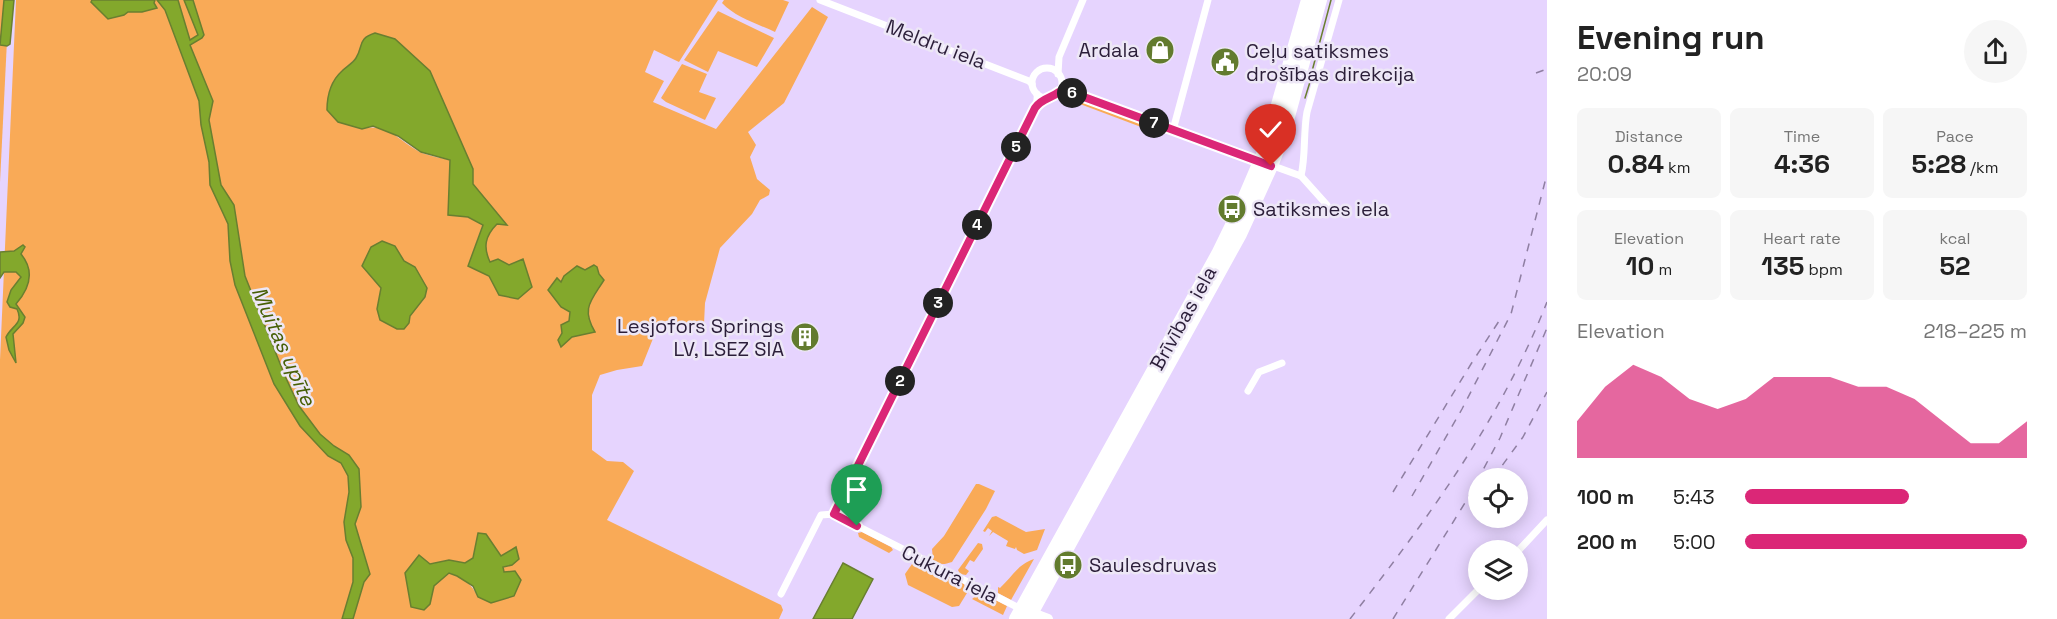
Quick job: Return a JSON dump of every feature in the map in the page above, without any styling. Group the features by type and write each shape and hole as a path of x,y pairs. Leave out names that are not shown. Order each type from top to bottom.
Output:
{"highway":[{"name":"Brīvības iela","path":"1266,164 1278,109 1308,0"},
{"name":"Brīvības iela","path":"1024,615 1266,164 1290,111 1320,0"}],"main road":[{"name":"Cukura iela","path":"1024,615 1048,619"}],"street":[{"name":"Meldru iela","path":"819,0 1018,76 1032,84"},
{"path":"1059,74 1049,69 1059,57 1083,0"},
{"path":"1173,130 1208,0"},
{"path":"1300,176 1304,156 1307,112 1339,0"},
{"path":"1059,57 1059,74 1062,83 1073,93"},
{"name":"Meldru iela","path":"1018,76 1035,75 1040,70 1049,69"},
{"path":"781,594 821,515 834,514 1035,108 1038,97 1032,84 1035,75"},
{"path":"1035,108 1046,98 1059,92 1062,83"},
{"path":"1059,92 1073,93 1300,176 1327,205"},
{"path":"1037,94 1046,98"},
{"path":"1248,391 1259,372 1282,363"},
{"name":"Cukura iela","path":"834,514 1024,615"},
{"path":"1528,540 1547,520"},
{"path":"1449,619 1468,600"}],"shaded area":[{"path":"0,0 9,0 0,182"},
{"path":"4,0 14,0 10,44 7,46 0,45"},
{"path":"16,0 718,0 679,62 654,50 645,72 664,81 653,102 716,129 812,7 828,17 784,103 748,132 756,145 750,157 757,179 770,190 769,195 760,200 752,214 720,248 705,303 704,324 660,321 642,366 600,375 592,395 592,450 607,461 623,462 634,471 607,520 781,605 783,610 779,619 0,619 0,360","holes":["357,57 473,169 473,184 506,224 497,224 488,237 486,252 490,263 498,259 509,265 523,259 499,295 489,276 468,266 483,224 468,217 448,215 450,160 422,153 379,128 361,129 338,75","395,246 404,261 415,267 425,297 410,316 409,323 377,309 381,288 362,266 371,247","478,533 485,534 501,556 516,547 512,565 503,567 504,573 478,597 466,582 449,573 434,586 430,604 418,555 430,564 449,560 465,563 473,558"]},
{"path":"92,0 155,0 157,8 142,12 128,12 108,19 91,2"},
{"path":"157,0 178,0 190,40 198,35 184,0 193,0 204,35 190,45 213,101 209,120 221,185 234,205 245,276 299,406 320,434 349,455 359,469 361,507 355,524 370,574 364,582 353,619 342,619 353,582 353,558 346,540 344,522 349,492 348,476 341,463 328,456 300,426 274,384 235,285 230,261 228,224 210,185 209,162 201,125 199,101 165,10"},
{"path":"724,0 783,0 789,2 775,32 733,12 722,3"},
{"path":"718,11 774,38 757,67 718,51 708,72 684,60"},
{"path":"375,33 395,39 430,71 473,169 473,184 507,225 497,224 488,237 486,251 490,262 498,259 509,265 523,259 532,287 518,299 499,295 489,276 468,266 483,225 468,217 448,215 450,160 421,152 398,136 373,126 362,129 338,122 327,110 329,94 335,79 355,60 363,40"},
{"path":"682,64 707,74 699,92 716,98 705,120 661,98"},
{"path":"1077,98 1157,127 1159,130 1157,133 1072,101"},
{"path":"382,241 395,246 404,261 415,267 427,288 425,297 410,316 409,323 404,329 397,329 380,320 377,309 381,288 362,266 371,247"},
{"path":"23,245 25,247 21,254 28,267 29,279 25,292 16,304 25,317 23,323 13,334 16,363 9,350 6,337 18,321 19,314 17,309 10,307 7,302 11,290 21,277 16,272 4,272 0,278 0,252 14,251"},
{"path":"594,265 604,280 589,305 589,317 595,332 572,337 561,347 558,340 562,333 561,325 569,321 570,312 561,307 548,290 557,278 561,282 564,276 577,266 585,270"},
{"path":"976,484 995,491 952,562 938,563 933,560 932,549 944,536"},
{"path":"996,516 1026,532 1045,529 1037,550 1024,554 1016,547 1015,549 1006,546 1008,541 993,532 989,536 992,531 988,528 985,532 983,531 992,517"},
{"path":"862,532 893,550 889,553 859,537 858,533"},
{"path":"478,533 486,534 501,556 516,547 519,559 512,565 503,567 504,572 515,571 521,580 514,596 491,603 478,597 473,586 449,573 434,586 430,604 424,610 411,607 405,573 419,555 430,564 449,560 465,563 473,558"},
{"path":"978,543 982,544 983,549 974,562 970,560 965,568 969,571 966,575 960,574 958,570"},
{"path":"1034,559 1011,600 998,593 998,587 1000,588 1024,564"},
{"path":"919,562 964,584 967,593 959,606 952,607 908,585 905,574 912,564"},
{"path":"843,563 873,579 852,619 813,619"},
{"path":"986,595 1007,606 1003,615 972,599"}],"waterway":[{"path":"1311,75 1331,0"},
{"path":"1305,98 1310,82"}],"railway":[{"path":"1536,73 1547,69"},
{"path":"1412,496 1462,409 1511,314 1547,174"},
{"path":"1350,619 1434,506 1485,428 1528,346 1547,302"},
{"path":"1393,492 1501,318"},
{"path":"1393,619 1468,498 1500,438 1547,328"},
{"path":"1500,468 1523,437 1547,392"}],"place":[{"name":"Ardala","path":"1160,50"},
{"name":"Ceļu satiksmes drošības direkcija","path":"1225,62"},
{"name":"Satiksmes iela","path":"1232,209"},
{"name":"Lesjofors Springs LV, LSEZ SIA","path":"805,337"},
{"name":"Saulesdruvas","path":"1068,565"}],"route":[{"path":"857,526 834,514 1040,101 1062,91 1073,93 1271,166"}],"water label":[{"name":"Muitas upīte","path":"284,346"}]}
